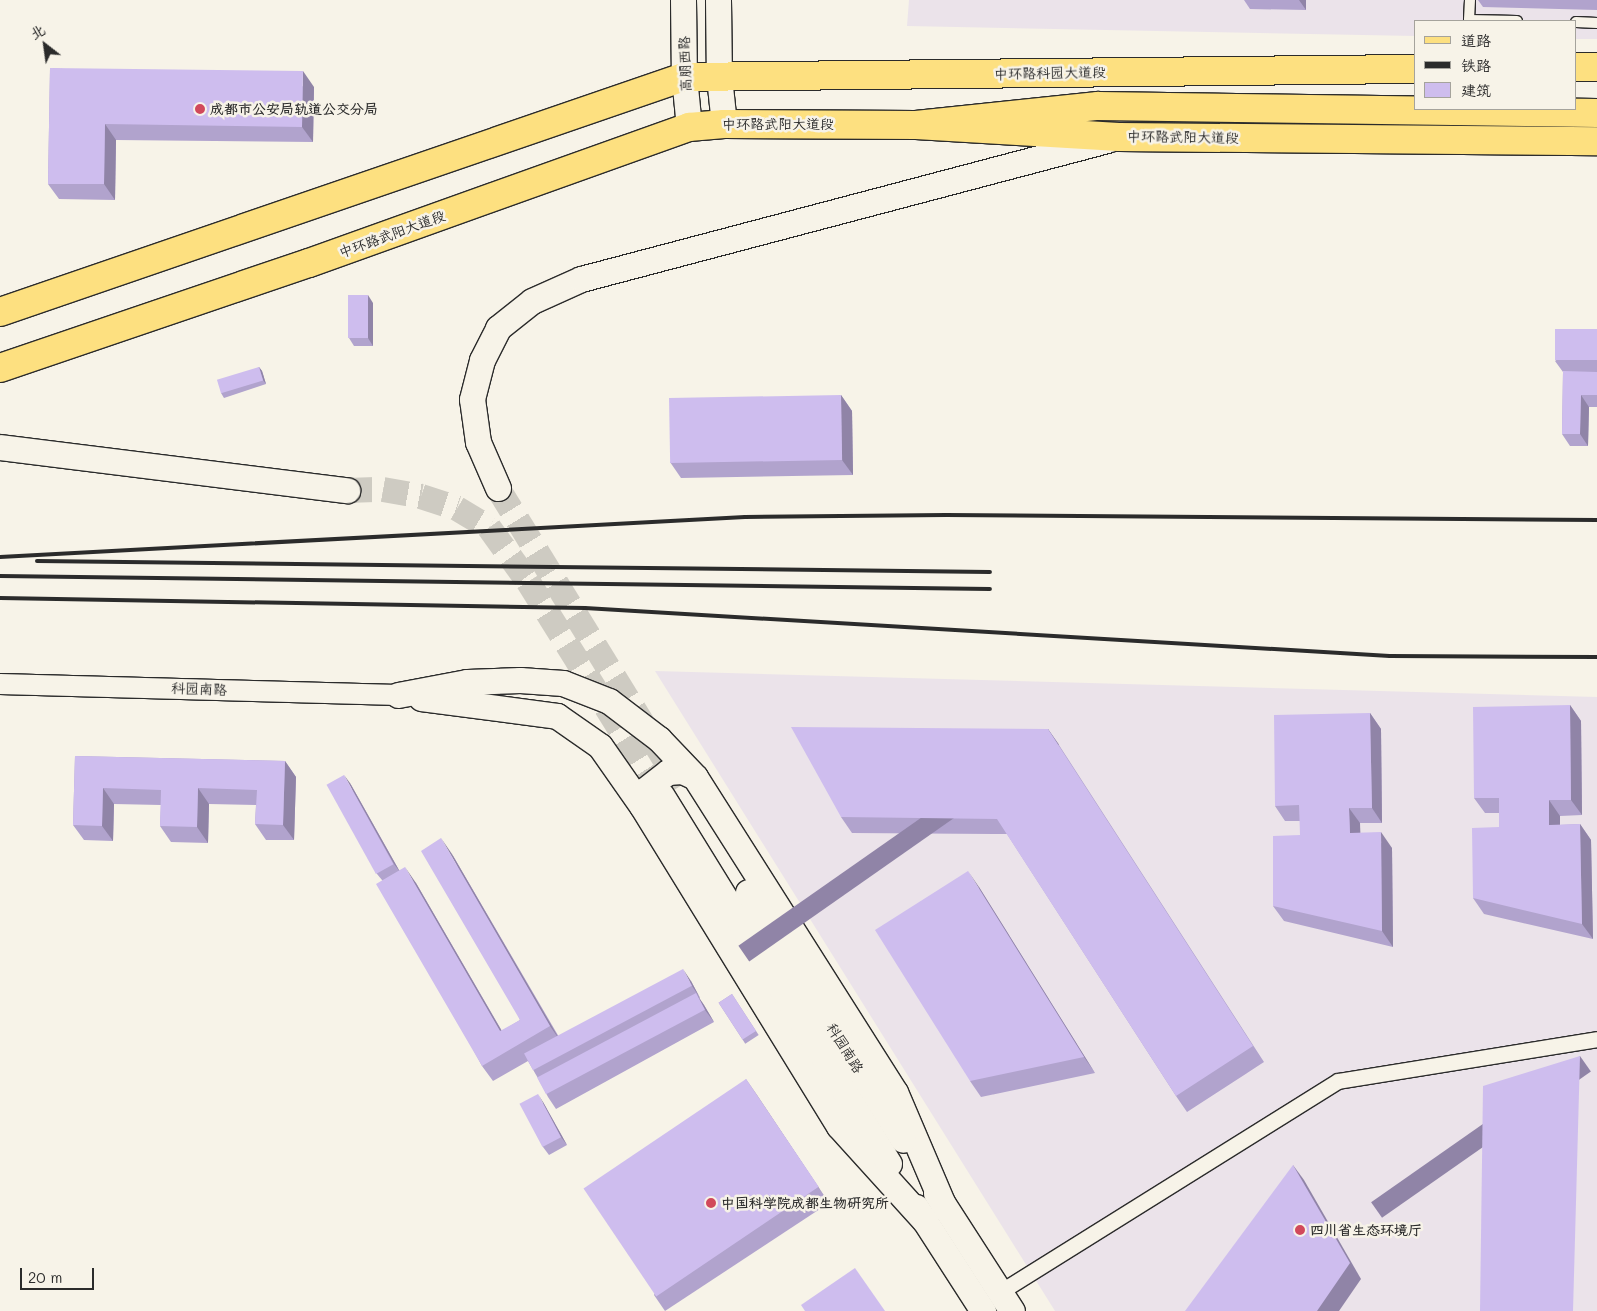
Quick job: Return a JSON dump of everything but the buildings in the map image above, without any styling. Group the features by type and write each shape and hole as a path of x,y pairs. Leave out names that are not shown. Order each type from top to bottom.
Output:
{"main road":[{"path":"1577,67 1597,67"},
{"name":"中环路科园大道段","path":"684,77 1414,69"},
{"path":"0,312 684,77"},
{"path":"916,124 1098,106 1597,113"},
{"name":"中环路武阳大道段","path":"0,368 309,263 689,127 724,124 916,124 1119,137 1597,141"}],"street":[{"name":"高朋西路","path":"683,0 684,77 689,127"},
{"path":"718,0 719,77 724,124"},
{"path":"498,488 478,442 472,400 482,360 498,328 532,301 581,279 1119,137"},
{"path":"0,447 347,490"},
{"path":"398,695 467,682 563,683 610,701 631,714 670,791 896,1092 934,1213"},
{"name":"科园南路","path":"0,684 398,695"},
{"path":"398,695 557,716 670,791"},
{"name":"科园南路","path":"670,791 934,1213 983,1311"},
{"path":"1006,1301 1338,1081 1597,1040"},
{"name":"科园南路","path":"934,1213 1006,1301"}],"lane":[{"path":"1469,20 1470,0"},
{"path":"1577,22 1597,23"}],"shaded area":[{"path":"909,0 1597,0 1597,39 1577,39 1577,20 1414,20 1414,36 907,26"},
{"path":"655,671 1597,697 1597,1311 1055,1311"}],"tunnel":[{"path":"498,488 681,785"},
{"path":"347,490 383,489 421,496 457,508 489,527 528,581 662,796"}],"railway":[{"path":"0,557 745,517 946,515 1597,520"},
{"path":"37,561 990,572"},
{"path":"0,576 990,589"},
{"path":"0,598 585,608 1390,656 1597,657"}],"place":[{"name":"成都市公安局轨道公交分局","path":"200,109"},
{"name":"中国科学院成都生物研究所","path":"711,1203"},
{"name":"四川省生态环境厅","path":"1300,1230"}]}
